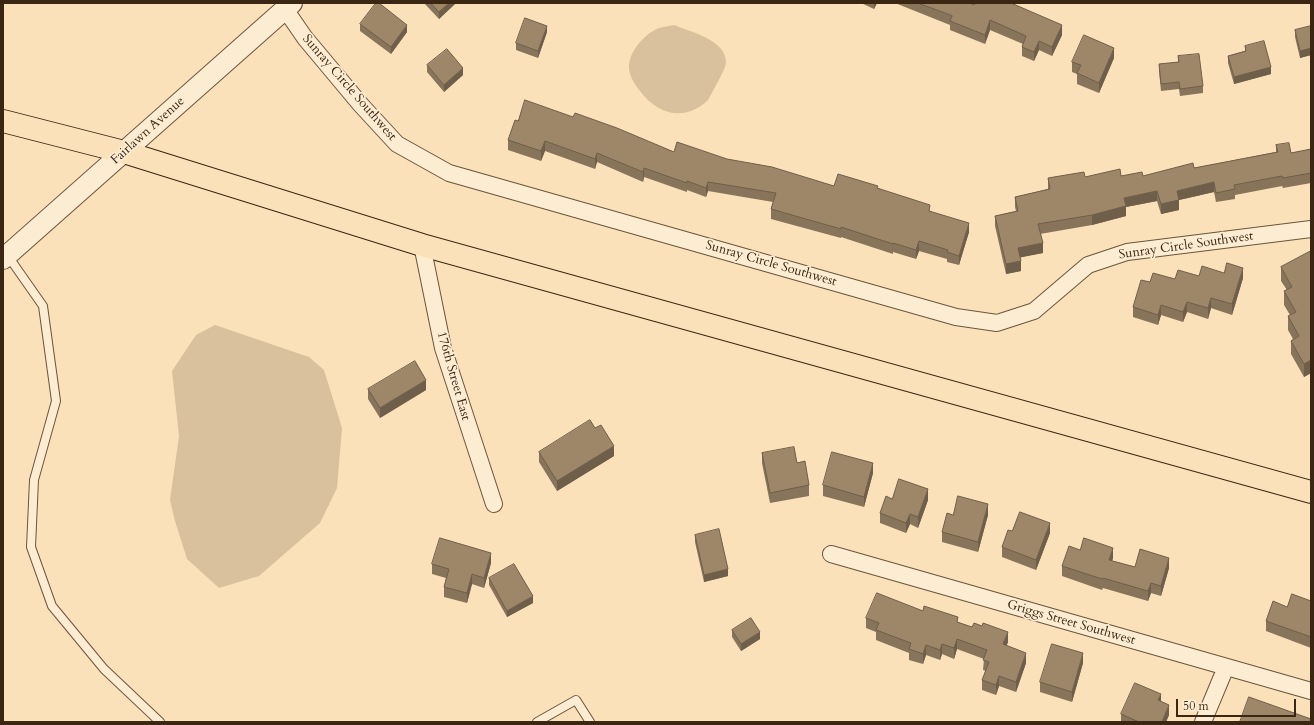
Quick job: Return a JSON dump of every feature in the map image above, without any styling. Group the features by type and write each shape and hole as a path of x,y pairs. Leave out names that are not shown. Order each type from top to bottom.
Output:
{"main road":[{"path":"3,121 124,152 422,245 1311,492"}],"street":[{"name":"Fairlawn Avenue","path":"5,257 288,6"},
{"name":"Sunray Circle Southwest","path":"288,6 305,38 361,105 397,144 449,173 956,317 997,323 1034,311 1088,265 1127,252 1311,229"},
{"name":"176th Street East","path":"422,245 443,348 494,504"},
{"name":"Griggs Street Southwest","path":"831,554 1311,691"},
{"path":"1203,722 1226,667"}],"lane":[{"path":"5,257 43,306 56,401 34,480 30,547 52,606 104,669 160,722"},
{"path":"537,722 576,700 590,722"}],"shaded area":[{"path":"674,25 707,38 721,48 725,55 726,63 708,100 699,107 681,113 672,113 655,106 647,99 635,84 630,75 629,69 631,56 638,44 643,39 659,28"},
{"path":"215,325 309,357 324,370 342,428 337,488 320,523 259,576 219,588 187,559 170,500 179,436 172,371 196,335"}],"building":[{"path":"376,3 379,3 407,25 391,47 360,24"},
{"path":"431,3 449,3 439,12"},
{"path":"918,3 970,3 974,5 975,3 1011,3 1062,25 1052,47 1039,41 1034,52 1022,47 1026,36 990,20 985,35 950,21 952,16"},
{"path":"525,18 547,26 538,51 516,43"},
{"path":"1311,26 1311,48 1300,51 1295,30"},
{"path":"1084,35 1114,48 1099,83 1077,73 1081,65 1072,62"},
{"path":"1264,41 1271,67 1234,77 1228,56 1246,51 1245,46"},
{"path":"447,49 463,68 444,85 427,65"},
{"path":"1199,54 1203,86 1180,89 1179,82 1161,84 1159,64 1179,62 1178,56"},
{"path":"525,100 573,117 575,113 617,128 674,152 677,142 727,159 772,167 834,186 838,174 878,186 877,188 930,205 929,211 969,223 959,256 947,252 948,250 919,241 916,250 841,227 841,229 771,209 776,193 708,182 706,188 644,168 643,172 597,153 595,159 545,141 541,151 508,140 515,120 518,121"},
{"path":"1289,143 1291,153 1311,149 1311,173 1283,178 1282,176 1234,185 1235,189 1216,193 1214,182 1177,191 1179,200 1161,204 1157,191 1124,198 1126,206 1092,215 1038,224 1043,243 1018,248 1021,261 1006,264 995,216 1018,211 1015,197 1050,189 1048,178 1084,172 1085,177 1120,169 1121,176 1142,172 1143,176 1193,163 1194,168 1278,152 1276,145"},
{"path":"1311,251 1311,360 1304,364 1291,341 1299,336 1288,316 1296,312 1284,291 1292,287 1281,267"},
{"path":"1227,263 1243,268 1232,304 1211,298 1208,308 1187,302 1183,312 1161,305 1158,315 1133,307 1141,280 1150,282 1153,273 1175,279 1178,270 1199,276 1202,266 1224,273"},
{"path":"415,361 426,380 380,408 368,389"},
{"path":"590,420 595,428 601,425 614,446 557,481 539,452"},
{"path":"794,447 797,463 805,461 809,485 770,493 762,453"},
{"path":"832,452 873,463 864,497 823,485"},
{"path":"899,479 928,489 918,517 910,514 906,523 880,513 886,496 892,499"},
{"path":"958,496 988,504 978,542 942,532 947,513 953,515"},
{"path":"1020,512 1050,523 1036,560 1002,547 1008,530 1012,531"},
{"path":"719,529 728,569 704,575 695,535"},
{"path":"440,538 491,553 484,578 472,574 467,593 444,587 449,569 432,564"},
{"path":"1084,538 1113,548 1109,560 1135,567 1140,549 1169,558 1161,586 1151,583 1148,591 1103,578 1102,579 1062,566 1069,546 1080,550"},
{"path":"514,564 533,596 507,611 489,578"},
{"path":"877,593 923,611 924,606 958,617 957,622 972,627 974,623 982,626 983,623 1008,632 1003,644 1026,653 1016,682 999,676 996,685 982,680 989,662 983,660 987,650 957,639 954,648 942,644 940,650 926,645 923,654 909,649 911,643 876,630 879,623 866,618"},
{"path":"1292,594 1311,601 1311,637 1266,621 1273,601 1287,607"},
{"path":"751,618 760,632 741,644 732,630"},
{"path":"1052,644 1083,653 1072,692 1040,682"},
{"path":"1135,683 1161,694 1158,700 1169,705 1162,722 1139,722 1121,714"},
{"path":"1249,697 1311,719 1311,722 1240,722"}]}
